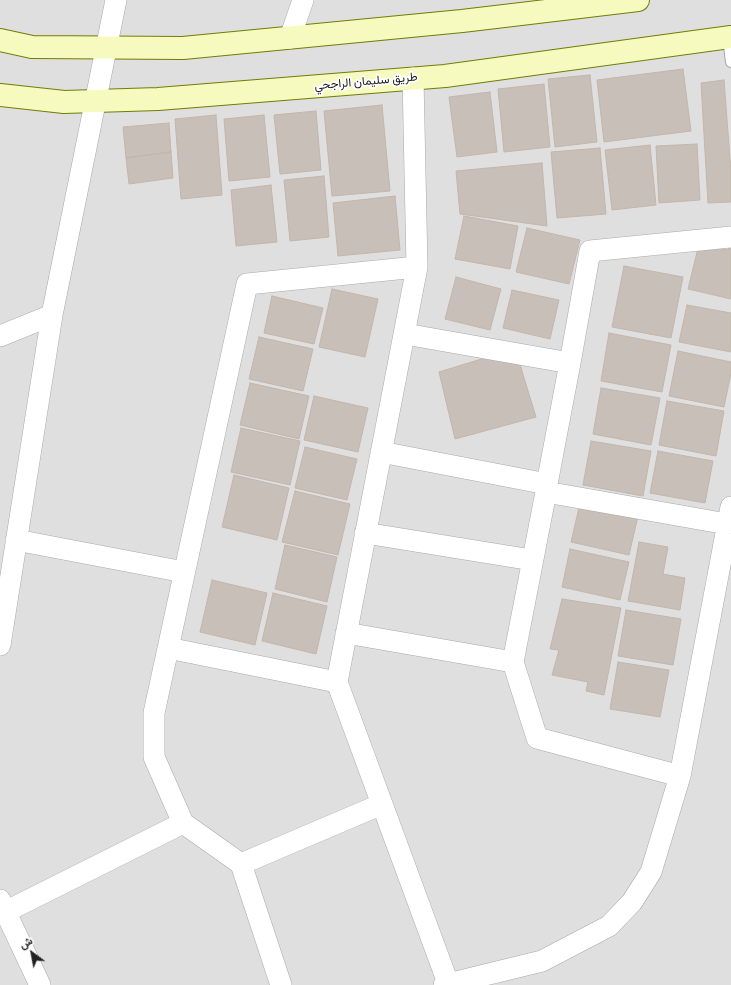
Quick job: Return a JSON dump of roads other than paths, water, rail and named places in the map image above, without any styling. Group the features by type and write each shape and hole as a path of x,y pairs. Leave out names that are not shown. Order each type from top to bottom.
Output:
{"main road":[{"path":"0,40 32,47 183,48 462,21 545,6 638,0"},
{"name":"طريق سليمان الراجحي","path":"0,96 64,102 158,99 445,76 730,38"}],"street":[{"path":"0,645 12,533 52,315 116,0"},
{"path":"290,38 303,0"},
{"path":"381,452 546,488 729,515 680,776 651,872 632,902 609,926 542,961 446,984 337,682 365,533 381,452 405,334 417,267 413,78"},
{"path":"680,776 537,738 513,662 590,251 731,237"},
{"path":"280,985 241,864 183,823 154,757 154,713 247,284 417,267"},
{"path":"0,336 52,315"},
{"path":"405,334 570,363"},
{"path":"12,533 184,572"},
{"path":"365,533 532,560"},
{"path":"346,633 513,662"},
{"path":"168,648 337,682"},
{"path":"241,864 382,804"},
{"path":"40,985 3,906 183,823"}],"lane":[{"path":"730,38 731,62"}]}
